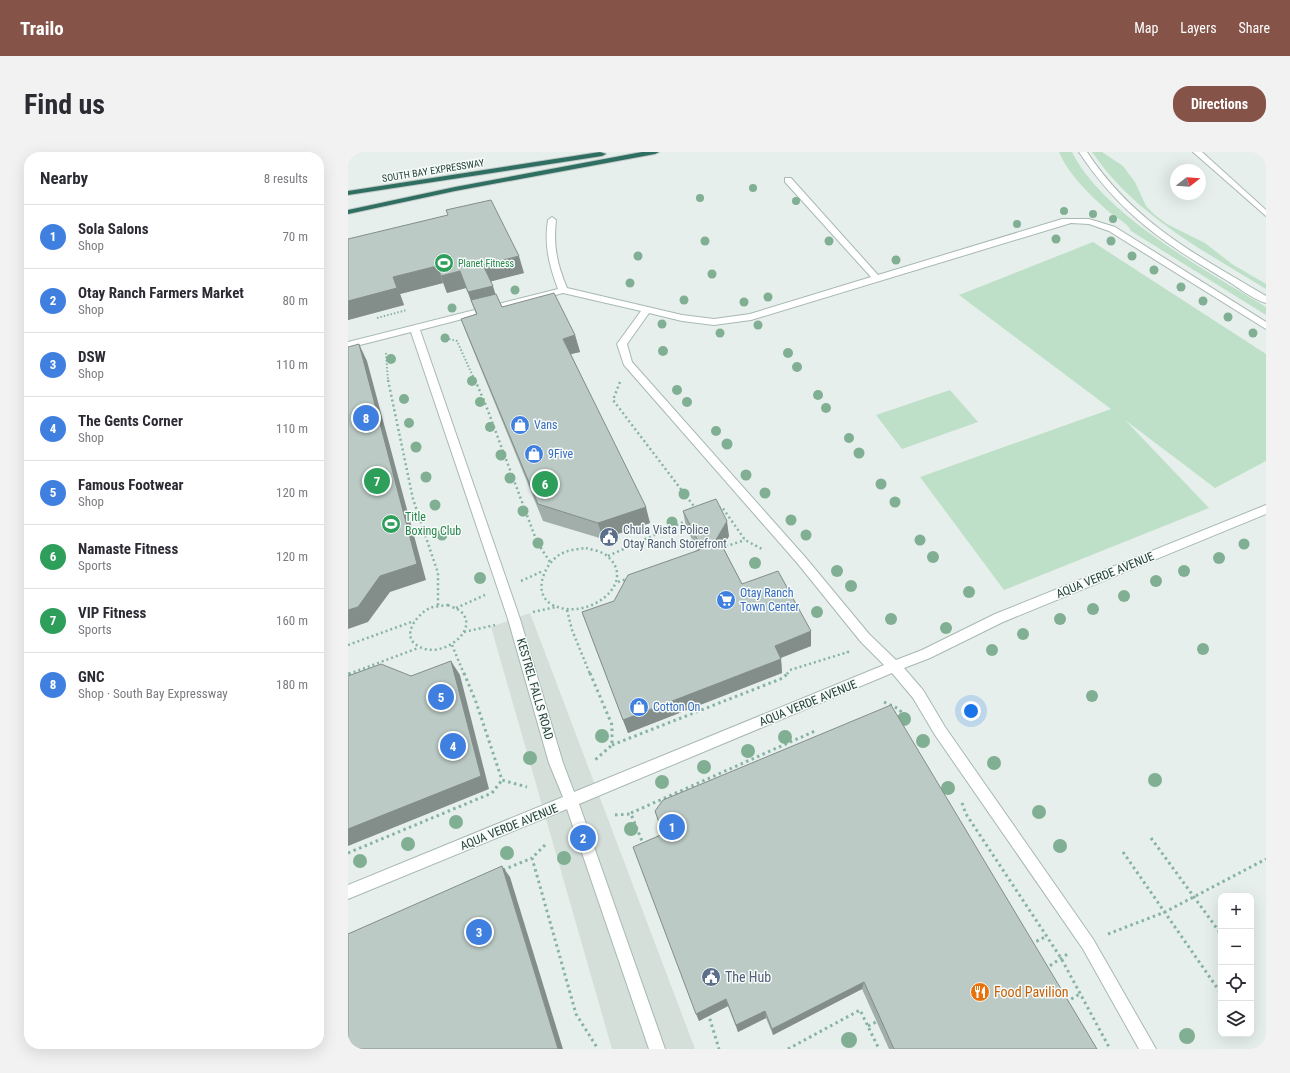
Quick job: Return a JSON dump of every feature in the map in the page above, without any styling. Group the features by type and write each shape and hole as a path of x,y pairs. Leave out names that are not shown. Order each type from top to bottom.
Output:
{"highway":[{"name":"SOUTH BAY EXPRESSWAY","path":"348,193 615,152"},
{"path":"348,212 655,152"}],"street":[{"path":"1083,152 1091,167 1107,187 1146,223 1185,251 1266,300"},
{"path":"1197,152 1266,214"},
{"path":"788,180 877,278"},
{"path":"552,220 549,241 551,258 563,290"},
{"path":"348,345 563,290 682,318 714,322 751,317 1065,221 1082,220 1098,223 1112,229 1266,326"},
{"path":"646,310 622,344 627,363 802,561 855,628 895,667 918,694 940,731 1088,944 1148,1049"},
{"name":"KESTREL FALLS ROAD","path":"414,327 504,588 556,762 571,801 657,1049"},
{"name":"AQUA VERDE AVENUE","path":"348,892 864,680 869,676 926,654 999,618 1266,509"}],"path":[{"path":"444,338 457,341 485,403 537,542 550,562"},
{"path":"386,352 388,380 413,499 438,573 438,606"},
{"path":"622,379 612,400 700,515"},
{"path":"714,510 722,507 745,540 761,547 766,553"},
{"path":"608,556 693,518"},
{"path":"715,550 745,540"},
{"path":"586,548 598,550 608,556 615,563 618,572 618,582 612,592 604,600 593,606 580,610 567,610 556,606 547,600 542,592 540,582 543,571 550,562 560,554 573,550 586,548"},
{"path":"618,582 632,577"},
{"path":"348,645 414,620 429,609 438,606 456,608 504,588"},
{"path":"414,620 410,628 412,643 425,651 434,651 452,645 464,632 466,625 465,618 456,608"},
{"path":"567,610 572,630 612,725 612,745"},
{"path":"464,632 490,627 514,619"},
{"path":"452,645 476,702 502,780"},
{"path":"595,760 612,745 783,678 790,670 848,652 844,646"},
{"path":"348,674 418,648"},
{"path":"884,702 899,709 908,721"},
{"path":"615,815 631,814 815,731"},
{"path":"502,780 527,787"},
{"path":"348,853 492,793 502,780"},
{"path":"962,800 966,814 1047,936 1110,1049"},
{"path":"631,814 646,854"},
{"path":"1151,838 1218,930"},
{"path":"495,874 532,858 544,846"},
{"path":"1123,852 1218,989"},
{"path":"532,858 576,1014 598,1049"},
{"path":"1040,973 1060,958 1110,933 1165,912 1266,859"},
{"path":"1026,946 1047,936"},
{"path":"1060,1006 1080,994"},
{"path":"706,1008 719,1049"},
{"path":"788,1049 860,1010 879,1049"},
{"path":"868,1026 881,1019"}],"shaded area":[{"path":"530,613 695,1049 612,1049 491,627"}],"green space":[{"path":"1059,152 1072,152 1087,176 1107,198 1158,240 1266,307 1266,315 1131,231 1127,225 1108,211 1080,184 1068,168"},
{"path":"1092,152 1102,152 1123,166 1135,182 1146,206 1155,215 1167,224 1205,243 1232,264 1266,284 1266,289 1194,245 1149,213 1109,174"},
{"path":"1093,242 1266,354 1266,461 1215,488 1125,420 1209,508 1004,590 920,477 1111,409 959,295"},
{"path":"950,390 978,422 902,449 876,415"}],"building":[{"path":"491,200 519,256 483,265 493,286 468,292 460,271 441,276 437,266 393,277 397,288 348,301 348,239 448,215 446,210"},
{"path":"554,293 575,335 563,339 646,507 598,523 538,504 461,319 477,314 471,300 496,294 502,307"},
{"path":"359,344 417,564 380,576 358,607 348,610 348,347"},
{"path":"716,499 727,521 713,545 720,542 742,584 778,571 811,631 775,646 781,659 623,720 582,612 614,601 628,575 702,549 683,511"},
{"path":"451,661 481,776 348,829 348,676 381,664 411,676"},
{"path":"891,705 1097,1049 894,1049 864,982 772,1029 765,1011 736,1025 726,999 696,1014 633,847 663,834 655,811 663,800"},
{"path":"502,866 558,1049 348,1049 348,934"}],"place":[{"name":"Planet Fitness","path":"444,263"},
{"name":"GNC","path":"366,418"},
{"name":"Vans","path":"520,425"},
{"name":"9Five","path":"534,454"},
{"name":"VIP Fitness","path":"377,481"},
{"name":"Namaste Fitness","path":"545,484"},
{"name":"Title Boxing Club","path":"391,524"},
{"name":"Chula Vista Police Otay Ranch Storefront","path":"609,537"},
{"name":"Otay Ranch Town Center","path":"726,600"},
{"name":"Famous Footwear","path":"441,697"},
{"name":"Cotton On","path":"639,707"},
{"name":"The Gents Corner","path":"453,746"},
{"name":"Sola Salons","path":"672,827"},
{"name":"Otay Ranch Farmers Market","path":"583,838"},
{"name":"DSW","path":"479,932"},
{"name":"The Hub","path":"711,977"},
{"name":"Food Pavilion","path":"980,992"}]}
